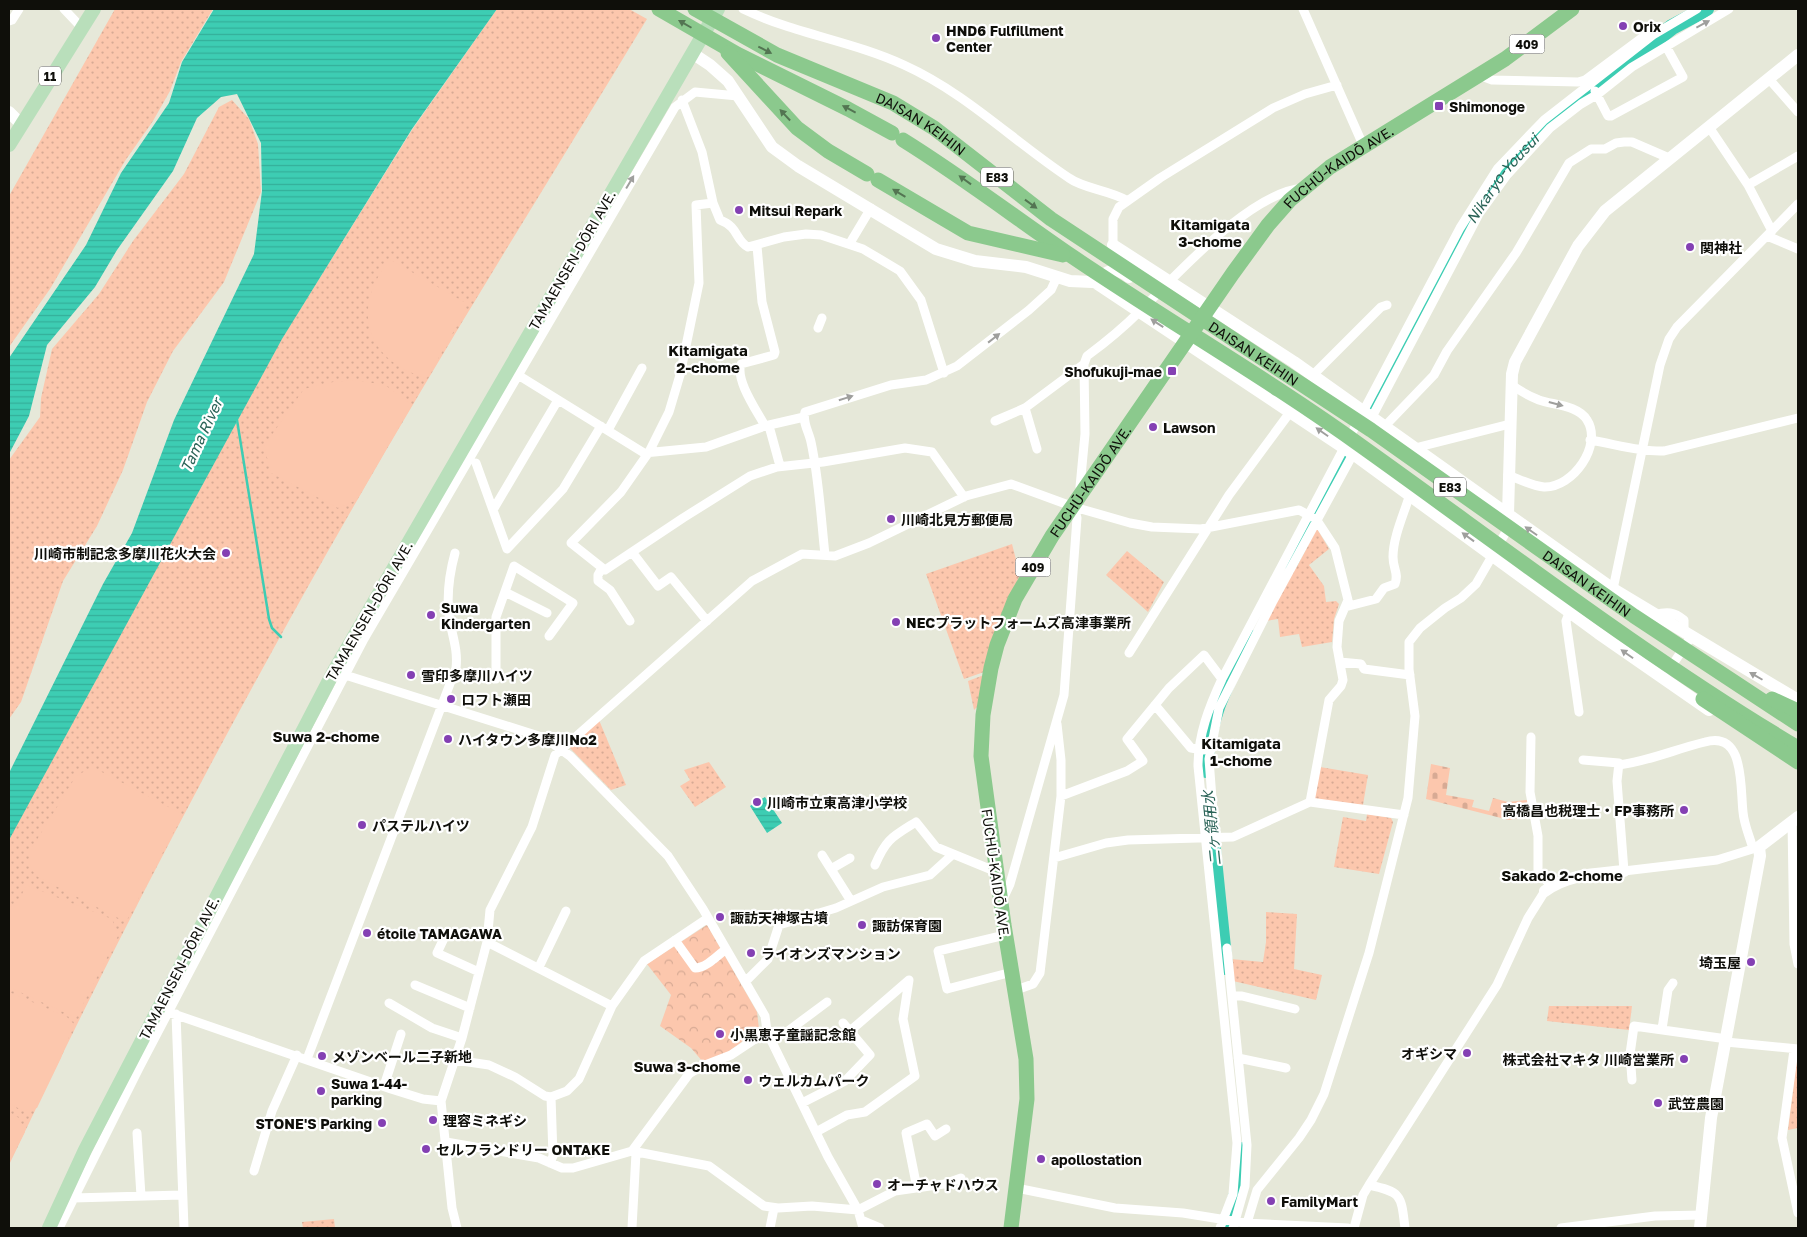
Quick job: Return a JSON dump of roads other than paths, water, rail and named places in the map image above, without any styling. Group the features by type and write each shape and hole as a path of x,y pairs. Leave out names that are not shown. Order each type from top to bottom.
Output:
{"highway":[{"name":"DAISAN KEIHIN","path":"659,9 716,42 848,109 897,136 955,172 1074,258 1093,278 1248,369 1362,446 1618,630 1798,748"},
{"name":"DAISAN KEIHIN","path":"695,9 776,55 905,110 950,139 1008,187 1100,252 1209,321 1371,430 1589,584 1798,726"},
{"name":"FUCHŪ-KAIDŌ AVE.","path":"1011,1228 1027,1099 1027,1079 1016,990 1005,935 981,756 983,715 991,668 1004,624 1022,585 1052,536 1268,224 1303,188 1363,145 1522,47 1572,9"},
{"path":"716,42 797,128 828,151 968,233 1074,258"},
{"path":"1618,630 1680,682 1798,762"},
{"path":"1726,678 1798,711"}],"main road":[{"name":"11","path":"9,145 94,9"},
{"name":"TAMAENSEN-DŌRI AVE.","path":"49,1228 85,1150 340,673 718,9"}],"street":[{"path":"9,21 12,20 20,9"},
{"path":"64,9 82,28"},
{"path":"743,9 794,30 857,45 906,66 971,103 1071,180 1115,193 1128,201"},
{"path":"1303,9 1363,145"},
{"path":"1211,838 1210,750 1217,718 1227,692 1348,450 1352,431 1367,414 1487,203 1507,175 1550,128 1581,104 1592,87 1642,36 1688,9"},
{"path":"1367,414 1498,168 1526,136 1592,87 1653,35 1697,9"},
{"path":"1478,75 1492,80 1564,82 1592,87 1667,48 1729,9"},
{"path":"1592,87 1608,116 1611,116 1683,77 1667,48"},
{"path":"692,53 710,64 728,81 772,148 798,166 871,208 936,249 975,261 1008,263 1070,281 1093,278 1112,270 1118,270 1153,298 1275,371 1352,431 1678,656 1798,742"},
{"path":"1247,1223 1257,1190 1299,1138 1311,1120 1324,1094 1360,986 1404,815 1415,716 1408,651 1413,634 1444,608 1461,598 1476,584 1512,515 1508,475 1512,374 1520,350 1582,240 1605,212 1669,158 1798,55"},
{"path":"1769,79 1798,112"},
{"path":"1112,270 1113,219 1119,207 1160,178 1273,108 1305,94 1337,85"},
{"path":"60,1228 73,1198 172,1013 340,673 675,107 695,92 738,96"},
{"path":"682,100 702,152 713,203 720,220 731,224 744,245 748,247 784,237 806,234 850,243 900,271 906,277 925,311 944,373"},
{"path":"9,112 21,124"},
{"path":"1710,127 1748,185 1770,233 1798,249"},
{"path":"1385,426 1434,375 1447,351 1516,253 1569,163 1591,149 1605,149 1616,142 1632,142 1669,158"},
{"path":"1748,185 1798,156"},
{"path":"1084,492 1080,487 1085,434 1084,364 1087,356 1139,312 1219,234 1279,193 1303,188"},
{"path":"713,203 696,205 699,283 696,303 669,412 649,452 621,492 571,542 605,570 750,476 780,466 905,448 932,452 964,497"},
{"path":"1613,589 1660,365 1669,339 1678,327 1798,204"},
{"path":"850,243 871,208"},
{"path":"1113,245 1210,306 1313,376 1512,515 1613,589 1798,700"},
{"path":"757,246 762,302 775,352 774,355 742,364 739,370 740,379 767,426 780,466"},
{"path":"826,555 814,462 804,417 805,412 891,385 926,380 944,373 957,366 1029,310 1051,290 1057,277"},
{"path":"1093,278 1121,283 1153,298"},
{"path":"1093,278 1139,312 1348,450 1663,679 1798,769"},
{"path":"1313,376 1381,307 1387,305"},
{"path":"818,328 822,318"},
{"path":"995,422 1024,408 1084,364"},
{"path":"476,464 507,549 563,489 642,368"},
{"path":"518,375 639,451 649,452 706,447 767,426 804,417"},
{"path":"1508,475 1545,487 1556,484 1572,477 1582,466 1590,440 1588,421 1582,416 1570,408 1540,400 1512,385"},
{"path":"493,510 558,400"},
{"path":"1024,408 1037,449"},
{"path":"1129,653 1229,495 1291,411"},
{"path":"1590,440 1646,452 1676,450 1798,418"},
{"path":"1415,448 1510,424"},
{"path":"457,1228 452,1208 441,1101 462,1038 487,942 490,910 532,827 555,755 752,581 802,554 834,556 869,543 964,497 1011,484 1074,506 1130,523 1152,527 1210,527 1299,510 1313,518 1335,548 1348,600 1339,621 1337,647 1343,680 1341,686 1329,700 1310,802"},
{"path":"1345,607 1376,598 1384,588 1395,584 1398,576 1393,558 1410,494"},
{"path":"1001,903 1010,884 1057,721 1066,678 1077,518 1074,506"},
{"path":"1229,1223 1238,1143 1211,838 1198,750 1210,707 1222,679 1313,518"},
{"path":"632,552 658,586 671,577 707,621"},
{"path":"307,1059 456,668 457,656 450,620 448,579 455,553"},
{"path":"1552,598 1577,563"},
{"path":"496,679 496,617 514,566 573,603 549,636"},
{"path":"602,568 598,575 598,581 610,590 630,621"},
{"path":"505,592 547,613"},
{"path":"1570,611 1566,621 1579,712"},
{"path":"1663,679 1678,656 1687,635"},
{"path":"1061,796 1127,771 1143,760 1127,739 1155,705 1204,655 1222,679"},
{"path":"1678,656 1798,726"},
{"path":"1340,662 1361,664 1364,669 1410,675"},
{"path":"340,673 441,706 535,733 561,748 639,829 662,848 708,918 765,1016 769,1035 816,1132 858,1210 862,1224 880,1228"},
{"path":"1155,705 1191,748 1210,750"},
{"path":"1016,990 1033,984 1040,973 1061,796 1061,753 1057,721"},
{"path":"1531,737 1530,792 1538,836 1538,873 1549,888"},
{"path":"1561,1228 1655,1216 1701,1222 1710,1127 1760,856 1743,813 1741,785 1734,749 1726,742 1706,741 1646,760 1619,765"},
{"path":"1582,760 1620,763 1619,765"},
{"path":"1619,765 1617,781 1624,871"},
{"path":"1054,858 1106,843 1233,837 1253,830 1310,802 1404,815"},
{"path":"1354,1228 1363,1195 1496,985 1528,918 1549,888 1574,877 1718,860 1756,848 1795,820"},
{"path":"1795,820 1796,900 1794,944 1798,964"},
{"path":"875,865 883,846 888,840 916,822 932,843 952,855 997,872"},
{"path":"822,855 851,901"},
{"path":"745,982 768,959 779,925 836,908 883,887 930,875 952,855"},
{"path":"831,869 850,858"},
{"path":"539,967 566,911"},
{"path":"455,1060 489,1065 515,1077 545,1096 552,1097 567,1091 578,1079 612,1006 644,961 708,918"},
{"path":"446,934 437,953 479,972"},
{"path":"1005,935 938,951 947,989 1012,972"},
{"path":"675,940 695,968 699,969 726,949"},
{"path":"487,942 612,1006"},
{"path":"1227,948 1247,1145 1245,1186 1229,1223"},
{"path":"816,1132 847,1115 865,1112 915,1076 903,1019 909,980 850,1031"},
{"path":"1662,1029 1668,990 1673,983"},
{"path":"415,985 470,1008"},
{"path":"1232,996 1242,996 1295,1009"},
{"path":"388,1002 432,1028 462,1038"},
{"path":"632,1228 634,1152 689,1074 769,1035 788,1031 827,1002"},
{"path":"172,1013 423,1099 441,1101"},
{"path":"172,1013 184,1228"},
{"path":"802,1103 844,1081 870,1055 843,1023"},
{"path":"1632,1080 1630,1054 1634,1026 1796,1050 1782,1138 1795,1185 1798,1213"},
{"path":"384,1086 401,1034"},
{"path":"254,1171 272,1111 297,1056"},
{"path":"1238,1058 1286,1068"},
{"path":"550,1163 553,1156 552,1097"},
{"path":"917,1188 906,1133 927,1124 935,1136 946,1130"},
{"path":"137,1133 141,1196"},
{"path":"446,1142 539,1158 562,1168 573,1168 634,1152 709,1166 764,1206 774,1208 812,1206 858,1210 895,1191 961,1178"},
{"path":"1369,1185 1392,1190 1396,1194 1403,1211 1405,1228"},
{"path":"1245,1186 1250,1191 1257,1190"},
{"path":"1016,1188 1097,1205 1183,1213 1229,1223 1348,1228"},
{"path":"73,1198 182,1195"},
{"path":"770,1228 774,1208"}],"water":[{"name":"Tama River","path":"214,9 497,9 412,129 282,339 9,840 9,773 103,584 132,533 174,420 254,254 262,191 261,143 237,94 221,97 197,118 173,171 117,250 95,287 47,345 29,416 9,454 9,358 86,245 121,173 169,103 182,62"},
{"path":"765,797 782,823 767,833 750,806"}],"waterway":[{"name":"Nikaryo-Yousui","path":"1371,409 1469,222 1502,172 1543,128 1672,27 1706,9"},
{"path":"237,420 269,619 272,628 281,637"},
{"name":"二ヶ領用水","path":"1290,562 1346,456"},
{"name":"二ヶ領用水","path":"1206,770 1209,734 1219,701 1250,637"},
{"name":"二ヶ領用水","path":"1210,820 1225,967"},
{"name":"二ヶ領用水","path":"1226,1228 1238,1191 1243,1150"}],"place":[{"name":"Orix","path":"1623,26"},
{"name":"HND6 Fulfillment Center","path":"936,38"},
{"name":"Shimonoge","path":"1439,106"},
{"name":"Mitsui Repark","path":"739,210"},
{"name":"関神社","path":"1690,247"},
{"name":"Shofukuji-mae","path":"1172,371"},
{"name":"Lawson","path":"1153,427"},
{"name":"川崎北見方郵便局","path":"891,519"},
{"name":"川崎市制記念多摩川花火大会","path":"226,553"},
{"name":"Suwa Kindergarten","path":"431,615"},
{"name":"NECプラットフォームズ高津事業所","path":"896,622"},
{"name":"雪印多摩川ハイツ","path":"411,675"},
{"name":"ロフト瀬田","path":"451,699"},
{"name":"ハイタウン多摩川No2","path":"448,739"},
{"name":"川崎市立東高津小学校","path":"757,802"},
{"name":"高橋昌也税理士・FP事務所","path":"1684,810"},
{"name":"パステルハイツ","path":"362,825"},
{"name":"諏訪天神塚古墳","path":"720,917"},
{"name":"諏訪保育園","path":"862,925"},
{"name":"étoile TAMAGAWA","path":"367,933"},
{"name":"ライオンズマンション","path":"751,953"},
{"name":"埼玉屋","path":"1751,962"},
{"name":"小黒恵子童謡記念館","path":"720,1034"},
{"name":"オギシマ","path":"1467,1053"},
{"name":"メゾンベール二子新地","path":"322,1056"},
{"name":"株式会社マキタ 川崎営業所","path":"1684,1059"},
{"name":"ウェルカムパーク","path":"748,1080"},
{"name":"Suwa 1-44- parking","path":"321,1091"},
{"name":"武笠農園","path":"1658,1103"},
{"name":"理容ミネギシ","path":"433,1120"},
{"name":"STONE'S Parking","path":"382,1123"},
{"name":"セルフランドリー ONTAKE","path":"426,1149"},
{"name":"apollostation","path":"1041,1159"},
{"name":"オーチャドハウス","path":"877,1184"},
{"name":"FamilyMart","path":"1271,1201"}],"district":[{"name":"Kitamigata 3-chome","path":"1210,232"},
{"name":"Kitamigata 2-chome","path":"708,358"},
{"name":"Suwa 2-chome","path":"326,736"},
{"name":"Kitamigata 1-chome","path":"1241,752"},
{"name":"Sakado 2-chome","path":"1562,875"},
{"name":"Suwa 3-chome","path":"687,1066"}]}
